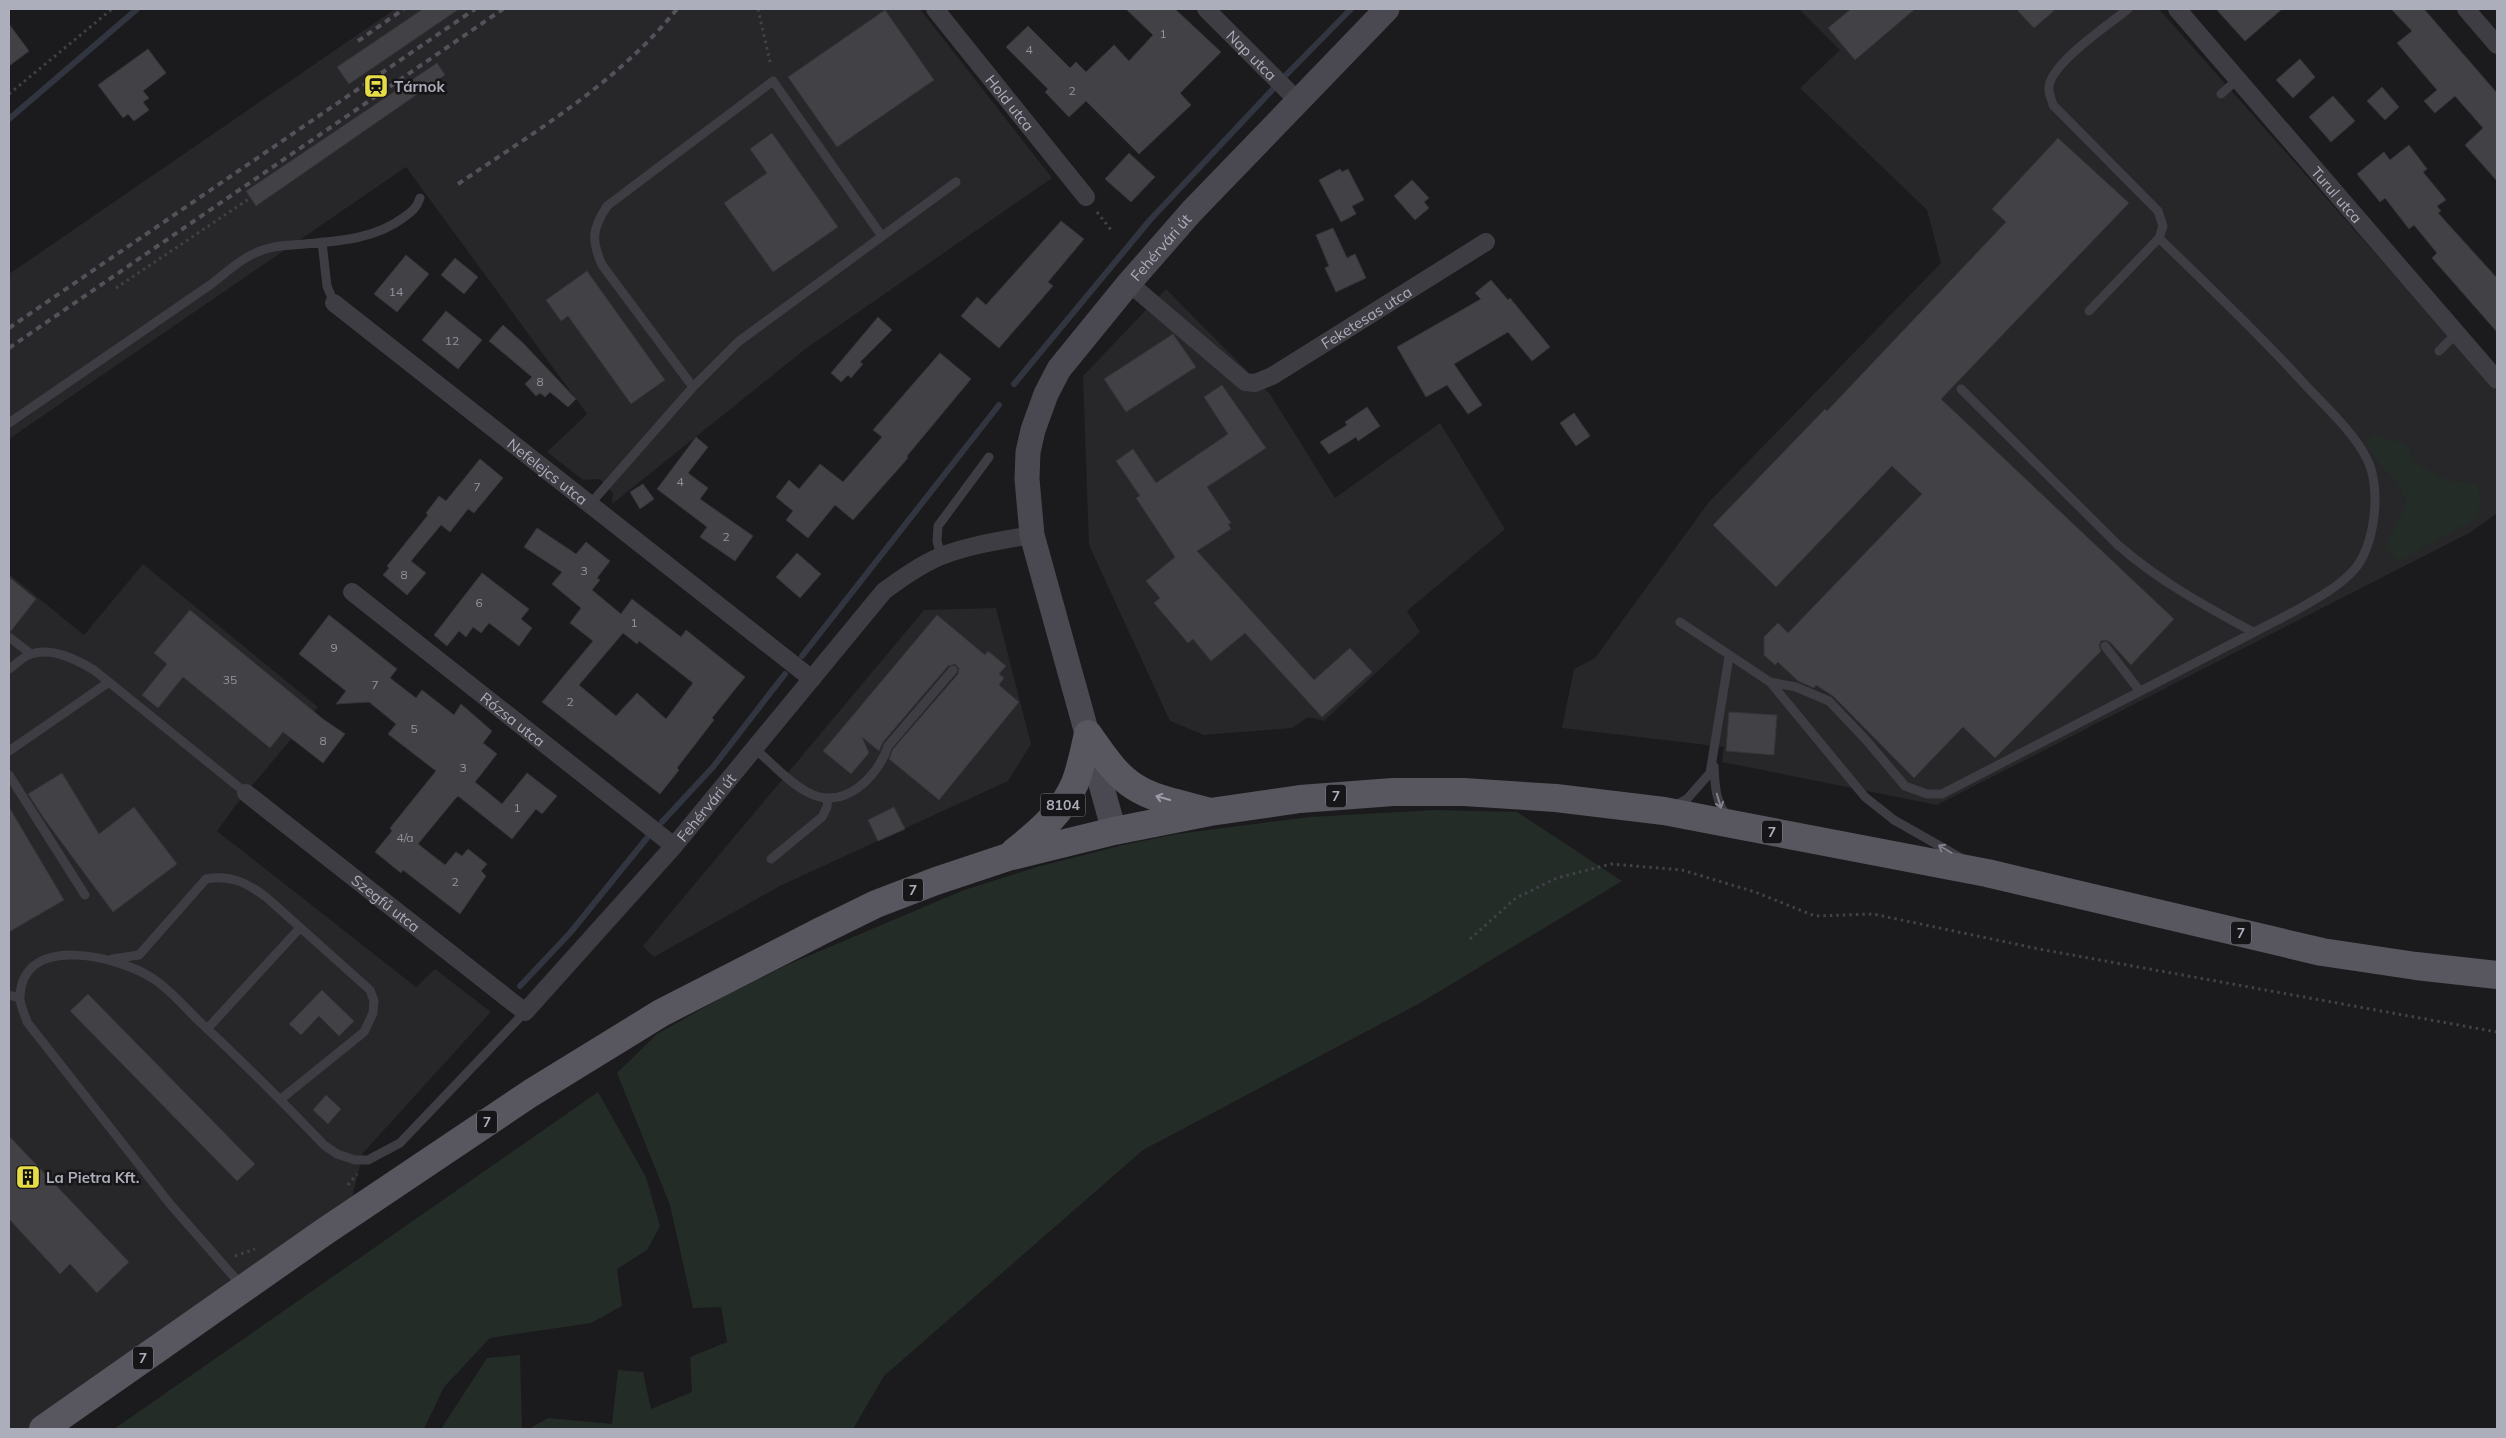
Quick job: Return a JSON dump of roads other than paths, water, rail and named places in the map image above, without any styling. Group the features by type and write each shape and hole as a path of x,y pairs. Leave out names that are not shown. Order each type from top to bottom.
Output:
{"main road":[{"name":"Fehérvári út","path":"1114,831 1032,535 1028,503 1028,452 1033,430 1046,394 1059,369 1129,283 1192,211 1387,9"},
{"name":"8104","path":"1088,734 1112,766 1133,786 1148,794 1210,812"},
{"name":"8104","path":"1008,857 1039,832 1064,804 1076,782 1088,734"},
{"name":"7","path":"43,1429 244,1288 531,1092 661,1013 876,904 936,881 1008,857 1114,831 1210,812 1300,799 1394,792 1464,792 1556,798 1664,811 1987,873 2322,952 2416,966 2497,975"}],"street":[{"name":"Hold utca","path":"935,9 1086,197"},
{"name":"Nap utca","path":"1206,9 1298,101"},
{"name":"Turul utca","path":"2177,9 2497,380"},
{"path":"2466,9 2497,45"},
{"name":"Feketesas utca","path":"1129,283 1245,382 1255,383 1272,376 1486,242"},
{"name":"Nefelejcs utca","path":"334,303 591,503 812,679"},
{"name":"Fehérvári út","path":"525,1012 674,846 884,591 916,569 941,556 981,544 1032,535"},
{"name":"Rózsa utca","path":"352,592 674,846"},
{"name":"Szegfű utca","path":"246,793 525,1012"}],"lane":[{"path":"2089,311 2159,238 2163,226 2158,212 2054,105 2048,89 2053,74 2066,59 2128,9"},
{"path":"2221,94 2238,79"},
{"path":"693,387 602,265 594,243 594,232 597,221 607,206 773,81 881,235"},
{"path":"591,503 693,387 738,342 881,235 956,182"},
{"path":"9,424 210,285 239,262 260,250 352,239 387,229 417,207 420,198"},
{"path":"1770,682 1796,687 1829,701 1905,786 1927,794 1942,794 2332,590 2354,570 2368,544 2374,516 2375,489 2368,460 2352,437 2266,342 2159,238"},
{"name":"Nefelejcs utca","path":"322,242 327,286 334,303"},
{"path":"2438,351 2457,334"},
{"path":"1960,389 2118,545 2144,568 2176,589 2253,632"},
{"path":"941,556 936,541 938,526 989,456"},
{"path":"1680,622 1729,657 1770,682 1865,797 1894,820 1987,873"},
{"path":"9,637 32,654"},
{"path":"2105,646 2139,690"},
{"path":"9,669 32,654 52,653 74,658 94,670 246,793"},
{"path":"1664,811 1687,799 1706,780 1710,773 1729,657"},
{"path":"755,749 810,793 828,798 848,795 863,785 884,759 888,746 953,670"},
{"path":"9,751 109,682"},
{"path":"1713,753 1716,790 1722,810 1732,819 1756,828"},
{"path":"9,775 85,895"},
{"path":"771,859 822,816 827,807 828,798"},
{"path":"244,1288 170,1204 38,1038 27,1022 19,998 23,980 36,963 52,956 72,955 104,959 126,959 139,955 194,890 206,880 220,876 255,889 370,990 374,1001 373,1013 364,1032 281,1099"},
{"path":"207,1028 300,929"},
{"name":"Fehérvári út","path":"104,959 132,968 153,979 281,1099 324,1145 346,1158 368,1160 400,1144 525,1012"},
{"path":"9,995 19,998"}],"waterway":[{"path":"9,119 137,9"},
{"path":"1286,75 1351,9"},
{"path":"1014,384 1150,220 1275,87"},
{"path":"802,656 999,405"},
{"path":"662,822 713,767 785,674"},
{"path":"520,986 570,933 647,838"}],"railway":[{"path":"358,41 404,9"},
{"path":"9,328 475,9"},
{"path":"9,348 503,9"},
{"path":"458,184 546,125 602,83 654,36 677,9"}],"place":[{"name":"Tárnok","path":"376,86"},
{"name":"La Pietra Kft.","path":"28,1177"}]}
